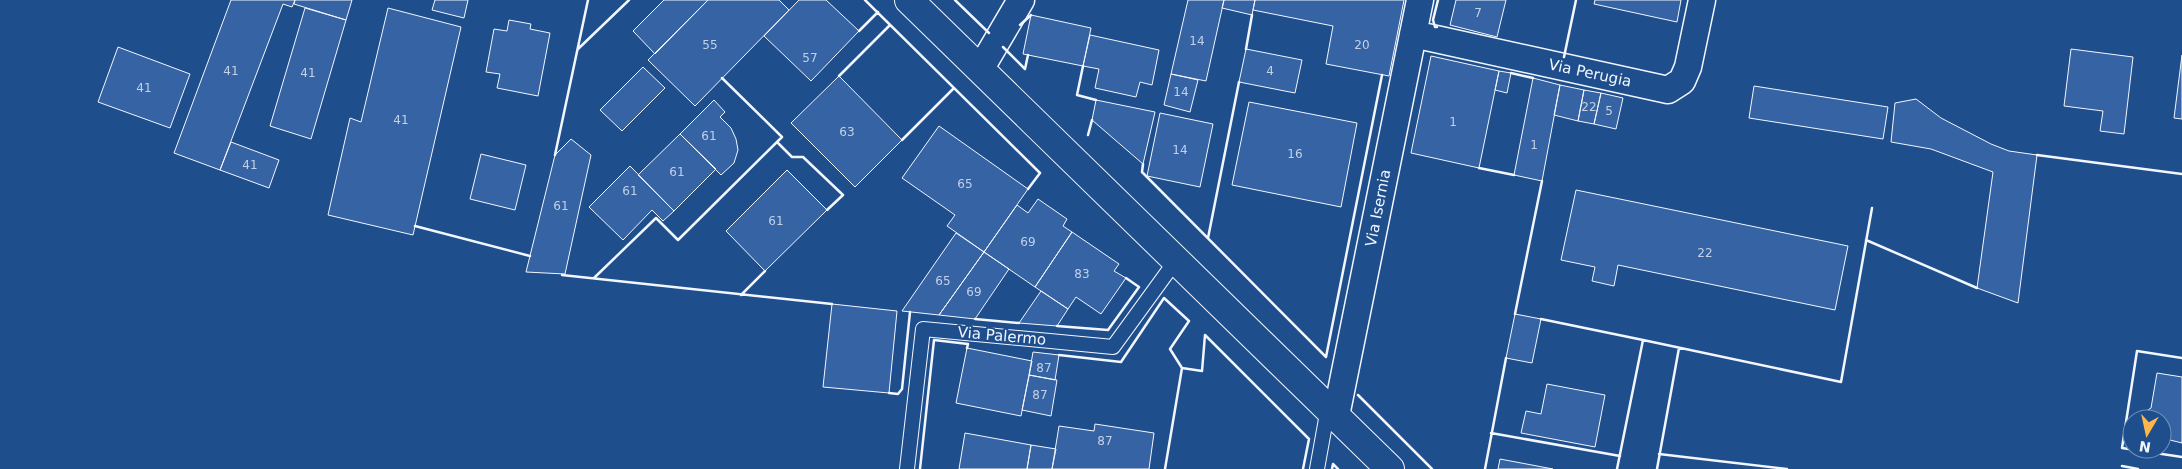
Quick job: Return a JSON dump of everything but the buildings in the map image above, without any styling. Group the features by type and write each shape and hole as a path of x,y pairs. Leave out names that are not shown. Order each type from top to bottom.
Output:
{"main road":[{"path":"909,0 1177,259 1390,469"}],"street":[{"path":"980,68 1021,0"},
{"name":"Via Isernia","path":"1332,412 1420,0"},
{"name":"Via Perugia","path":"1413,34 1668,90 1682,81 1688,67 1702,0"}],"lane":[{"name":"Via Palermo","path":"907,469 923,329 1113,347 1177,259"},
{"path":"1317,469 1332,412"}],"wall":[{"path":"555,155 588,0"},
{"path":"578,49 629,0"},
{"path":"865,0 1040,173 1028,189"},
{"path":"955,0 989,33"},
{"path":"1437,27 1435,27 1433,20 1438,0"},
{"path":"1564,57 1576,0"},
{"path":"859,31 878,12"},
{"path":"1020,25 1031,15"},
{"path":"1246,49 1252,15"},
{"path":"839,76 890,25"},
{"path":"1003,47 1025,69 1028,55"},
{"path":"1083,66 1077,95 1096,100"},
{"path":"1511,73 1533,78"},
{"path":"1143,164 1142,172 1326,357 1382,75"},
{"path":"594,278 656,218 678,240 782,137 722,78"},
{"path":"1208,238 1239,82"},
{"path":"902,140 954,88"},
{"path":"1088,135 1092,120"},
{"path":"777,142 792,157 803,157 843,195 827,210"},
{"path":"2037,155 2182,174"},
{"path":"1479,168 1514,175"},
{"path":"1515,314 1542,181"},
{"path":"1643,340 1841,382 1872,208"},
{"path":"415,226 530,256"},
{"path":"1866,240 1977,288"},
{"path":"741,295 765,271"},
{"path":"562,275 832,304"},
{"path":"1057,326 1108,330 1139,287 1126,278"},
{"path":"1059,355 1121,362 1164,298 1189,321 1170,349 1182,368 1202,371 1205,335 1309,439 1303,469"},
{"path":"889,393 898,394 902,389 910,312"},
{"path":"975,319 1019,323"},
{"path":"1541,319 1643,340 1617,469"},
{"path":"920,469 934,340 968,344 967,348"},
{"path":"1657,469 1679,348"},
{"path":"2182,358 2137,351 2122,448 2182,457"},
{"path":"1485,469 1506,358"},
{"path":"1165,469 1182,368"},
{"path":"1358,395 1432,469"},
{"path":"1491,433 1620,456"},
{"path":"1659,454 1787,469"},
{"path":"1332,469 1333,464 1338,469"},
{"path":"2122,466 2138,469"}]}
